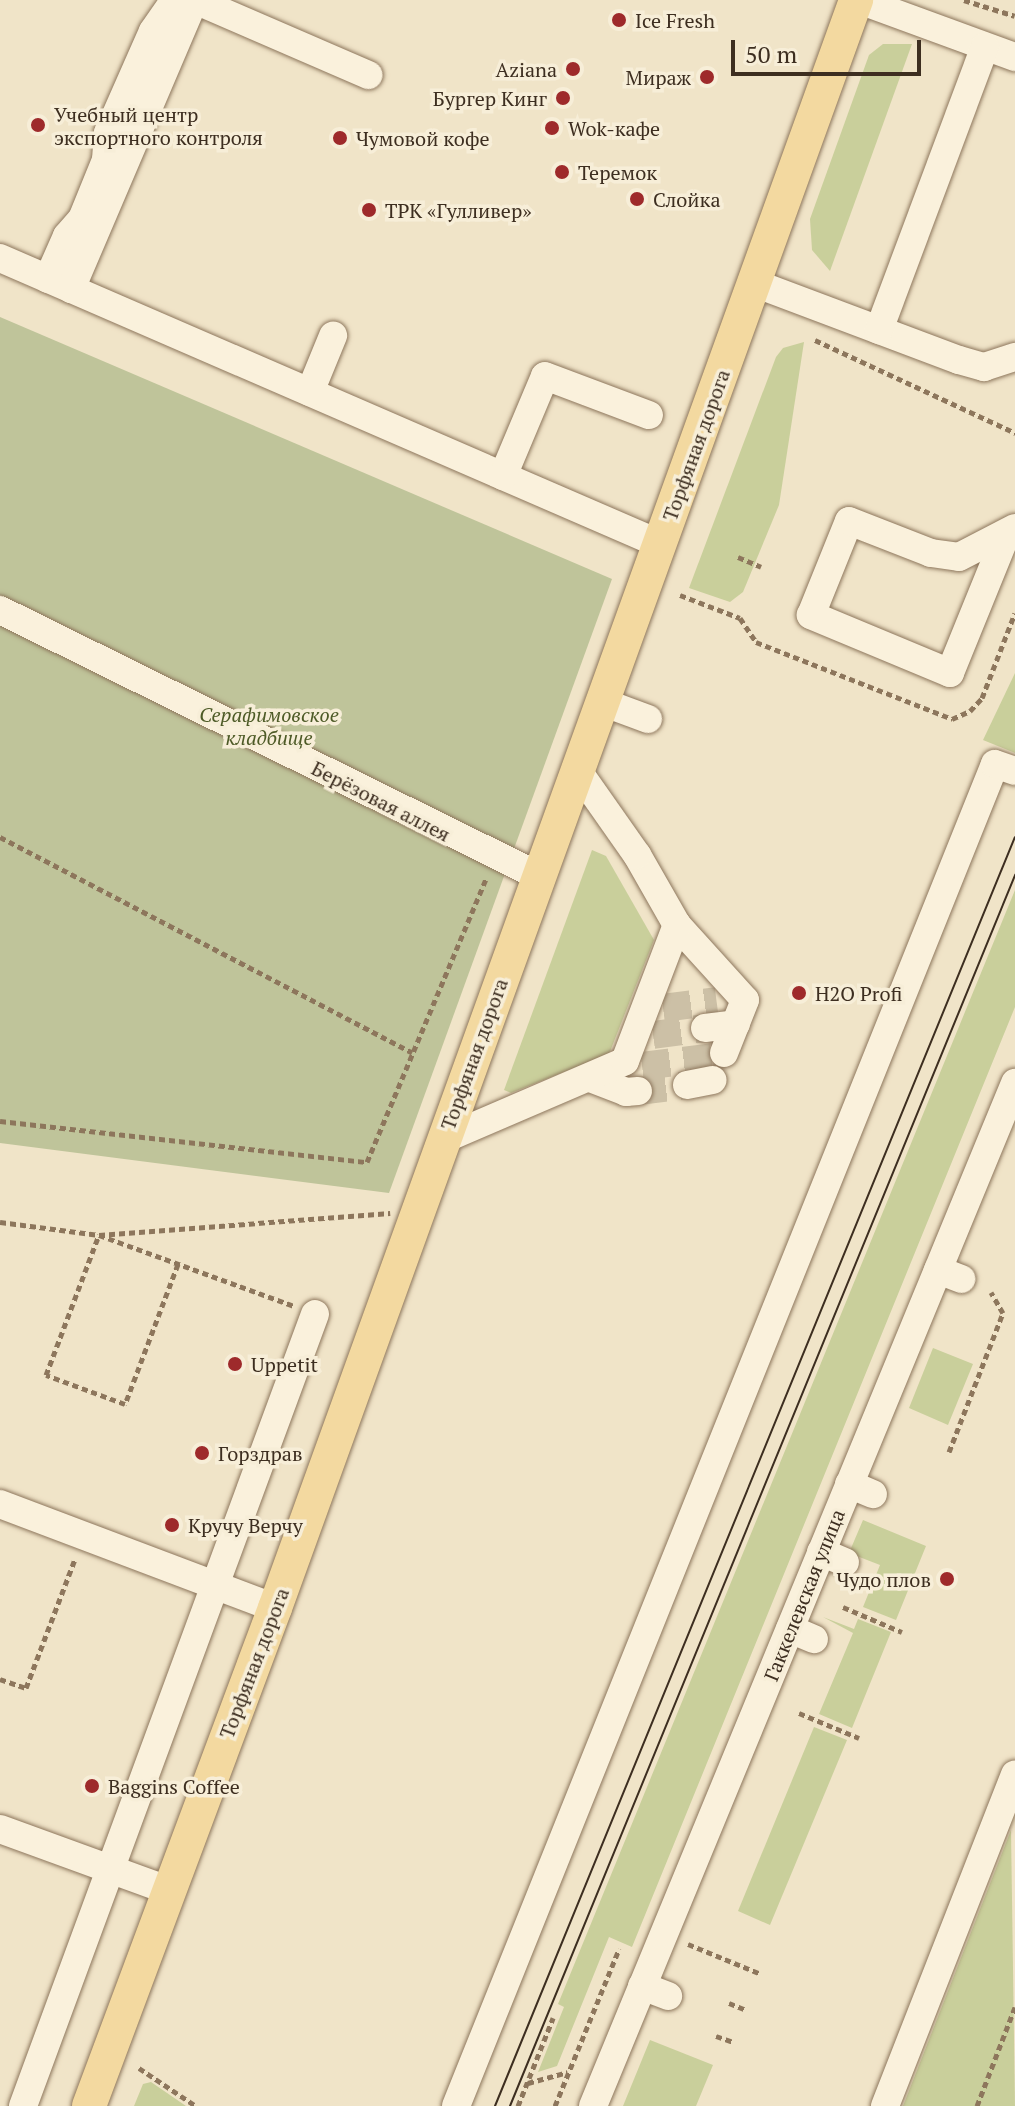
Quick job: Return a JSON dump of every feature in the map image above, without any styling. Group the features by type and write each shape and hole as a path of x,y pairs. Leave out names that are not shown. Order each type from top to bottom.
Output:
{"main road":[{"name":"Торфяная дорога","path":"89,2106 275,1608 857,0"}],"street":[{"path":"60,284 67,236 87,207 106,160 108,133 153,31 175,0"},
{"path":"60,284 194,0 368,75"},
{"path":"857,0 1015,57"},
{"path":"879,330 985,47"},
{"path":"0,258 660,544"},
{"path":"754,283 984,367 1015,357"},
{"path":"310,392 333,336"},
{"path":"503,476 545,376 649,415"},
{"path":"849,521 931,553 959,557 1011,532 950,673 811,615 849,521"},
{"name":"Берёзовая аллея","path":"0,610 505,864 539,876"},
{"path":"602,702 648,719"},
{"path":"456,2106 995,764 1015,771"},
{"path":"578,771 646,850 677,925 732,1008 724,1053"},
{"path":"442,1140 590,1078 633,1074 677,925"},
{"path":"705,1028 732,1008"},
{"name":"Гаккелевская улица","path":"593,2106 655,1991 676,1928 703,1875 802,1634 824,1606 833,1557 950,1274 1015,1083"},
{"path":"23,2106 315,1314"},
{"path":"0,1504 275,1608"},
{"path":"885,2106 1015,1775"},
{"path":"0,1829 168,1890"}],"path":[{"path":"964,0 1015,16"},
{"path":"815,340 1015,433"},
{"path":"738,557 761,567"},
{"path":"0,837 412,1052"},
{"path":"0,1121 367,1162 491,867 505,864"},
{"path":"0,1222 99,1235 390,1213"},
{"path":"99,1235 315,1314"},
{"path":"99,1235 46,1375 125,1404 178,1264"},
{"path":"949,1452 1003,1313 991,1292"},
{"path":"0,1679 26,1688 83,1535"},
{"path":"824,1606 902,1632"},
{"path":"799,1713 859,1738"},
{"path":"676,1928 761,1974"},
{"path":"555,2106 619,1949"},
{"path":"729,2003 746,2010"},
{"path":"977,2106 1015,2007"},
{"path":"518,2106 553,2018"},
{"path":"716,2036 733,2042"},
{"path":"139,2068 196,2106"},
{"path":"527,2083 569,2071"}],"green space":[{"path":"883,44 912,44 830,271 812,250 810,219 869,55"},
{"name":"Серафимовское кладбище","path":"0,317 612,579 389,1193 0,1143"},
{"path":"804,342 779,505 743,592 730,602 689,588 776,357 783,348"},
{"path":"1015,673 1015,753 983,740"},
{"path":"592,850 606,856 654,940 609,1054 511,1093 504,1090"},
{"path":"1015,890 1015,1007 632,1947 609,1937 557,2066 538,2072 564,2007 558,2004"},
{"path":"933,1348 973,1364 948,1425 909,1408"},
{"path":"863,1520 926,1546 896,1620 863,1607 880,1565 849,1553"},
{"path":"823,1617 854,1629 858,1619 891,1632 852,1728 819,1714 853,1633"},
{"path":"814,1727 847,1740 770,1925 738,1911"},
{"path":"1011,1830 1015,2106 903,2106"},
{"path":"650,2040 713,2065 696,2106 623,2106"},
{"path":"151,2082 186,2106 134,2106 143,2084"}],"tunnel":[{"path":"663,1008 717,1001"},
{"path":"653,1035 705,1028"},
{"path":"642,1066 723,1056"},
{"path":"638,1091 687,1085"}],"tram line":[{"path":"495,2106 1015,837"},
{"path":"510,2106 1015,875"}],"place":[{"name":"Ice Fresh","path":"619,20"},
{"name":"Aziana","path":"573,69"},
{"name":"Мираж","path":"707,77"},
{"name":"Бургер Кинг","path":"563,98"},
{"name":"Учебный центр экспортного контроля","path":"38,125"},
{"name":"Wok-кафе","path":"552,128"},
{"name":"Чумовой кофе","path":"340,138"},
{"name":"Теремок","path":"562,172"},
{"name":"Слойка","path":"637,199"},
{"name":"ТРК «Гулливер»","path":"369,210"},
{"name":"H2O Profi","path":"799,993"},
{"name":"Uppetit","path":"235,1364"},
{"name":"Горздрав","path":"202,1453"},
{"name":"Кручу Верчу","path":"172,1525"},
{"name":"Чудо плов","path":"947,1579"},
{"name":"Baggins Coffee","path":"92,1786"}]}
